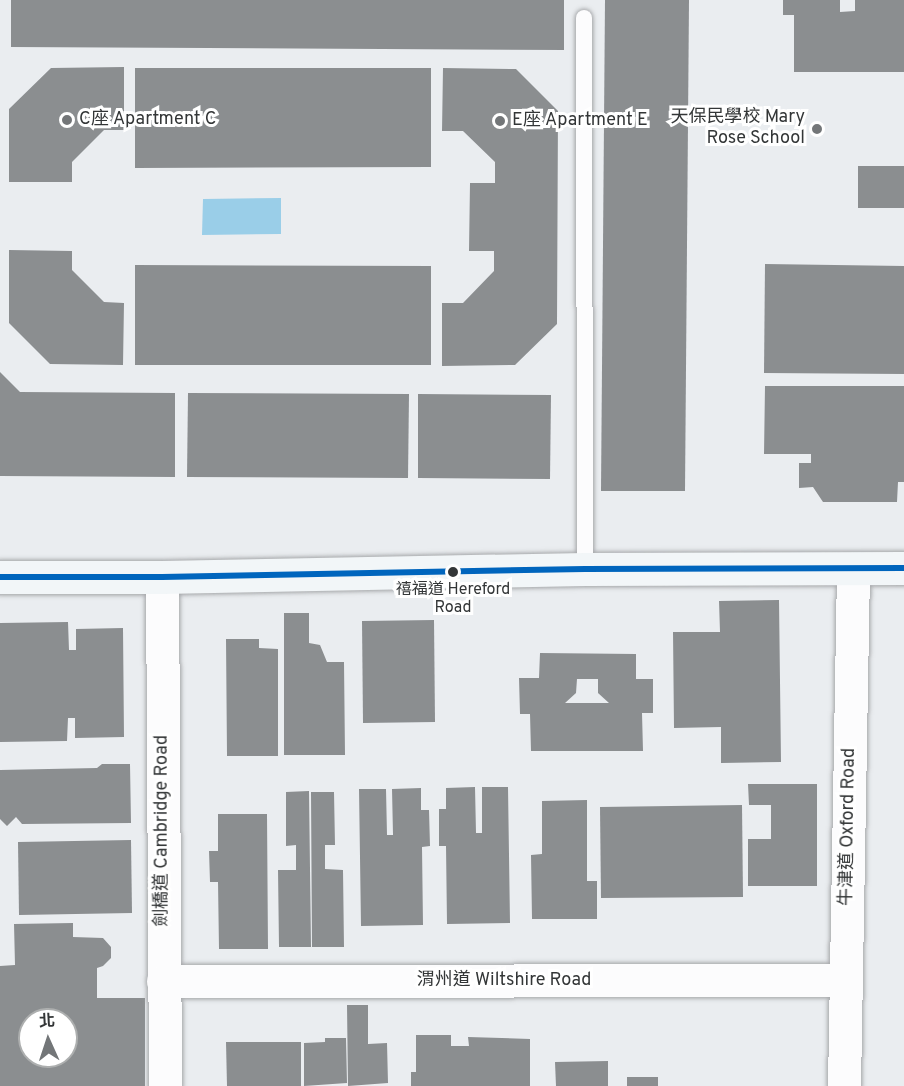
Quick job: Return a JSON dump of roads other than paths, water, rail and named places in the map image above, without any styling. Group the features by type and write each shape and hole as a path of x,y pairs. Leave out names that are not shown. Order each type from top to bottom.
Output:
{"street":[{"path":"0,577 162,577 585,569 904,568"},
{"name":"牛津道 Oxford Road","path":"844,1086 853,569"},
{"name":"劍橋道 Cambridge Road","path":"162,577 165,1086"},
{"name":"渭州道 Wiltshire Road","path":"163,981 846,980"}],"lane":[{"path":"584,18 585,569"}],"water":[{"path":"281,198 281,234 202,235 203,199"}],"place":[{"name":"C座 Apartment C","path":"67,120"},
{"name":"E座 Apartment E","path":"500,121"},
{"name":"天保民學校 Mary Rose School","path":"817,129"},
{"name":"禧福道 Hereford Road","path":"453,572"}]}
